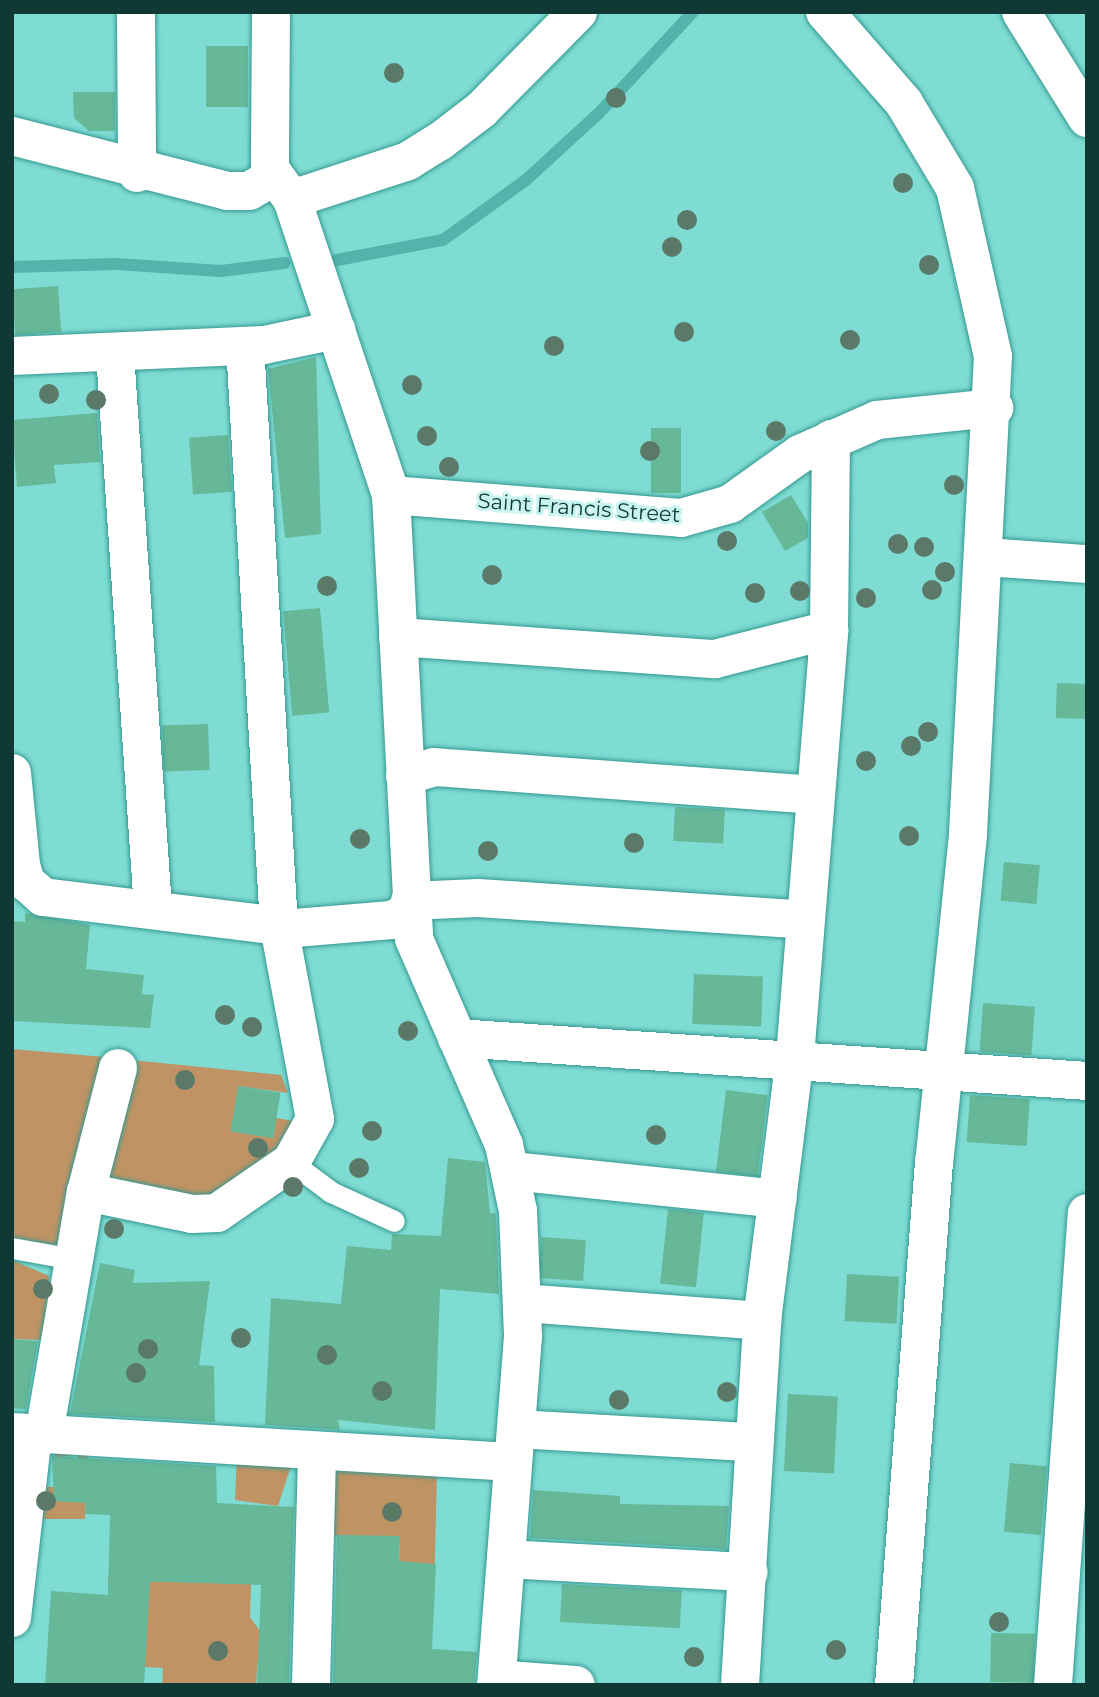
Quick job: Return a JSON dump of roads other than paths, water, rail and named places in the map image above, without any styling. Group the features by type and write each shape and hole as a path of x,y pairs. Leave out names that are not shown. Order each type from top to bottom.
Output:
{"street":[{"path":"136,12 137,173"},
{"path":"271,12 283,188 336,330 391,495 410,906 425,974 457,1038 512,1171 524,1303 497,1682 576,1685"},
{"path":"12,136 137,173 227,191 283,188 408,161 439,142 481,110 578,12"},
{"path":"842,18 930,140 955,188 983,292 994,408 968,835 943,1069 894,1685"},
{"path":"1036,18 1087,118"},
{"path":"12,356 115,354 245,346 303,341 336,330"},
{"path":"86,1192 192,1214 217,1213 291,1162 315,1119 314,1094 279,926 245,346"},
{"path":"115,354 153,909"},
{"name":"Saint Francis Street","path":"391,495 681,518 730,504 831,439 877,420 994,408"},
{"path":"740,1685 749,1572 752,1442 762,1321 795,1057 829,630 831,439"},
{"path":"986,557 1087,564"},
{"path":"398,637 715,659 829,630"},
{"path":"405,776 434,767 814,795"},
{"path":"12,773 18,849 33,892 279,926 392,920 410,906 478,898 805,920"},
{"path":"457,1038 795,1057 1087,1080"},
{"path":"12,1618 30,1433 118,1068"},
{"path":"512,1171 778,1199"},
{"path":"1053,1685 1073,1601 1087,1216"},
{"path":"524,1303 762,1321"},
{"path":"30,1433 317,1453 752,1442"},
{"path":"310,1685 317,1453"},
{"path":"506,1559 749,1572"}],"lane":[{"path":"291,1162 331,1192 394,1222"},
{"path":"12,1248 74,1259"}],"waterway":[{"path":"337,260 443,240 526,180 600,112 693,12"},
{"path":"12,267 116,264 221,271 284,263"}]}
